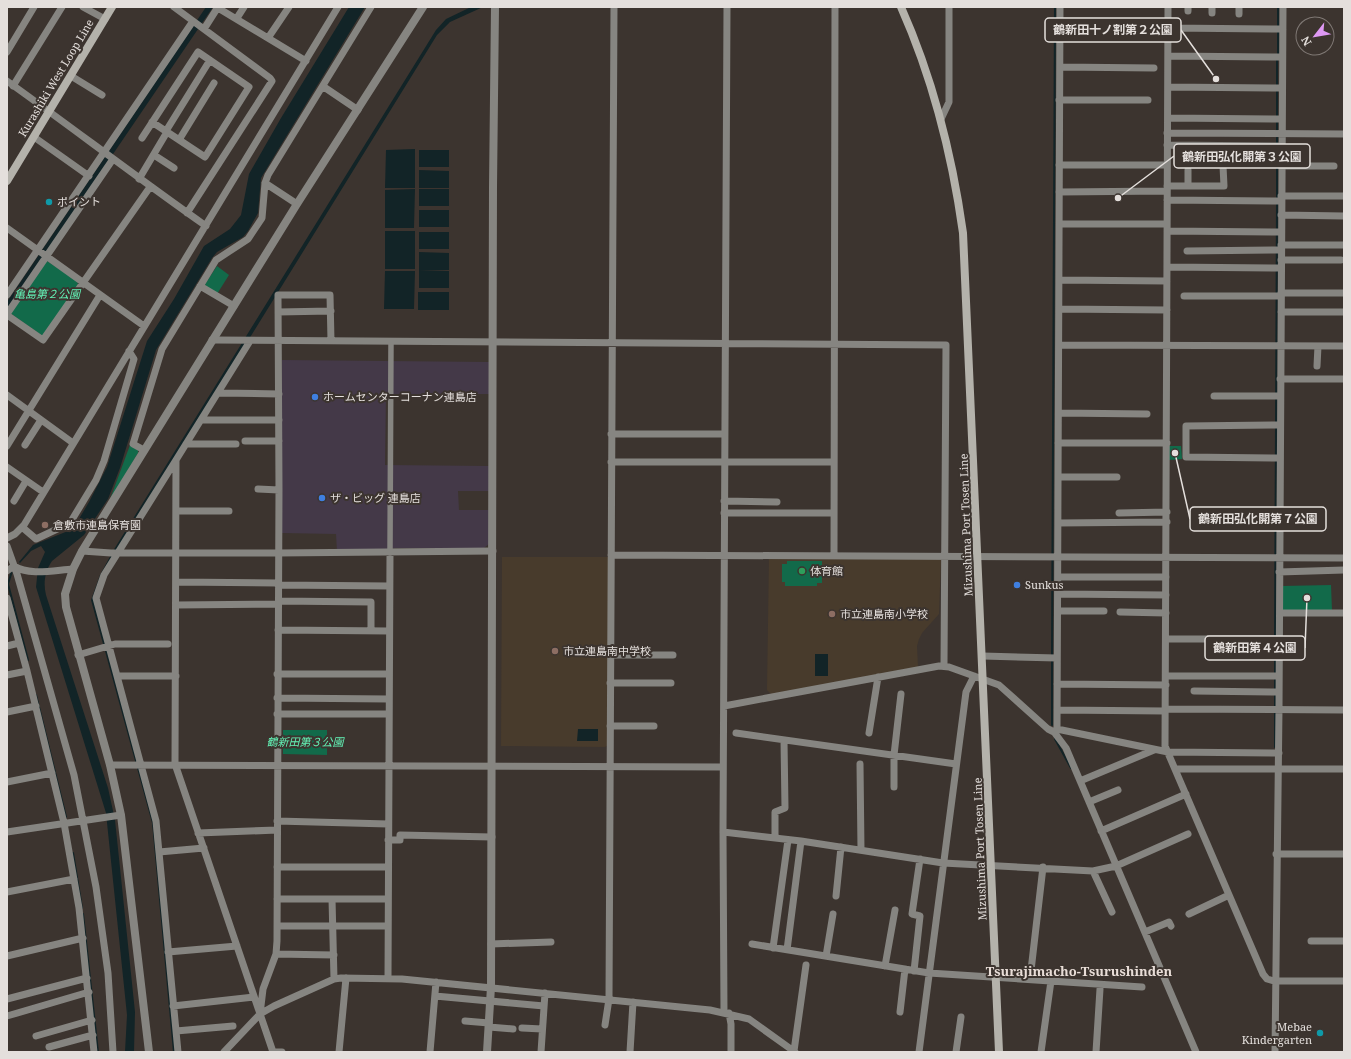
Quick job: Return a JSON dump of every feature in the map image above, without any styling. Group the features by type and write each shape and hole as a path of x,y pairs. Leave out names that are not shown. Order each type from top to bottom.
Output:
{"main road":[{"name":"Kurashiki West Loop Line","path":"7,181 112,7"},
{"name":"Mizushima Port Tosen Line","path":"901,7 926,70 941,119 956,188 965,251 999,1052"}],"street":[{"path":"7,52 34,7"},
{"path":"62,7 10,84 110,155 150,187 206,226"},
{"path":"83,7 105,20"},
{"path":"203,28 218,7 306,61"},
{"path":"236,18 244,7"},
{"path":"268,38 289,7"},
{"path":"7,538 22,527 338,7"},
{"path":"144,450 133,444 159,356 216,260 248,239 262,218 265,183 268,175 324,86 371,7"},
{"path":"149,1052 120,815 110,765 78,655 66,607 65,594 72,569 82,551 297,204 423,7"},
{"path":"487,1052 491,987 495,7"},
{"path":"605,1025 609,999 614,7"},
{"path":"727,7 723,832 726,1013 731,1024 731,1052"},
{"path":"834,556 835,7"},
{"path":"941,119 949,102 949,7"},
{"path":"1060,7 1058,523 1055,556 1058,577 1058,611 1054,658 1057,684 1056,731 1066,748 1114,866 1145,932 1196,1052"},
{"path":"1168,7 1168,344 1165,746 1264,974 1268,979 1274,981 1344,981"},
{"path":"1275,1052 1274,981 1277,639 1280,613 1279,572 1277,558 1277,396 1280,379 1278,346 1281,312 1278,295 1278,268 1281,260 1278,232 1281,215 1279,199 1282,166 1279,146 1279,57 1280,29 1283,7"},
{"path":"178,8 272,81 187,213"},
{"path":"7,295 41,253 110,155 194,21"},
{"path":"1060,21 1280,29"},
{"path":"142,138 152,122 198,52 249,87 205,158 152,122"},
{"path":"1168,56 1279,57"},
{"path":"139,179 210,60"},
{"path":"1060,67 1154,68"},
{"path":"71,76 102,95"},
{"path":"179,140 214,83"},
{"path":"324,86 358,110"},
{"path":"1168,87 1279,88"},
{"path":"1059,100 1148,100"},
{"path":"1168,118 1279,119"},
{"path":"1168,133 1344,134"},
{"path":"34,137 89,176"},
{"path":"1167,145 1279,146"},
{"path":"110,155 89,176 41,253 7,314 43,340 82,282 150,187"},
{"path":"154,155 174,168"},
{"path":"1059,165 1167,165"},
{"path":"1059,192 1188,186 1224,186 1223,166"},
{"path":"1282,166 1334,166"},
{"path":"1188,170 1188,186"},
{"path":"265,183 297,204"},
{"path":"1167,200 1279,199 1344,196"},
{"path":"1281,215 1344,216"},
{"path":"1059,224 1278,232"},
{"path":"7,228 144,326"},
{"path":"1187,250 1279,249 1344,245"},
{"path":"1281,260 1341,260"},
{"path":"1167,267 1278,268"},
{"path":"1059,280 1167,281"},
{"path":"200,286 234,306"},
{"path":"1184,296 1344,293"},
{"path":"7,446 100,295"},
{"path":"260,1014 263,989 276,954 277,926 277,674 279,602 278,295 330,295 331,341"},
{"path":"1059,309 1167,310"},
{"path":"278,312 331,311"},
{"path":"1281,312 1344,312"},
{"path":"212,340 946,345 946,557 944,666"},
{"path":"178,1052 154,814 139,765 117,676 107,647 96,598 104,575 115,553 202,420 247,341"},
{"path":"388,978 391,342"},
{"path":"1059,345 1168,344 1344,346"},
{"path":"1317,366 1318,346"},
{"path":"22,527 36,539 70,523 96,480 104,462 134,359 129,351"},
{"path":"1280,379 1344,379"},
{"path":"218,393 279,394"},
{"path":"7,395 73,443"},
{"path":"1214,396 1277,396"},
{"path":"1058,413 1147,414"},
{"path":"25,445 41,420"},
{"path":"202,420 279,420"},
{"path":"1277,425 1186,426 1186,457 1277,458"},
{"path":"611,434 725,434"},
{"path":"245,441 279,441"},
{"path":"1058,443 1167,443"},
{"path":"186,444 236,444"},
{"path":"176,460 175,764 273,1052 282,1052"},
{"path":"611,462 834,462"},
{"path":"7,467 43,492"},
{"path":"1058,477 1117,477"},
{"path":"14,501 26,481"},
{"path":"258,489 279,490"},
{"path":"724,501 777,502"},
{"path":"176,511 229,511"},
{"path":"1119,513 1167,512"},
{"path":"724,513 834,513"},
{"path":"1058,523 1166,522"},
{"path":"7,546 74,775 96,887 108,974 113,1052"},
{"path":"82,551 115,553 390,553 398,551 493,551"},
{"path":"611,555 1344,558"},
{"path":"14,566 20,570 32,571 72,569"},
{"path":"7,571 14,566"},
{"path":"1279,572 1344,570"},
{"path":"1058,577 1166,577"},
{"path":"176,582 389,586"},
{"path":"1058,594 1166,595"},
{"path":"7,598 66,823 83,938 94,1052"},
{"path":"176,605 279,602 371,602 371,631"},
{"path":"1058,611 1104,612"},
{"path":"1120,612 1166,613"},
{"path":"1280,613 1344,613"},
{"path":"278,630 389,631"},
{"path":"1166,639 1277,639"},
{"path":"7,646 19,644"},
{"path":"78,655 115,644 168,644"},
{"path":"611,655 673,655"},
{"path":"983,656 1054,658"},
{"path":"724,706 944,666 984,679 1003,688 1048,729 1168,752 1276,753"},
{"path":"7,675 27,671"},
{"path":"277,674 389,674"},
{"path":"117,676 176,676"},
{"path":"919,1052 966,692 974,676"},
{"path":"1166,676 1277,676"},
{"path":"869,733 878,677"},
{"path":"610,683 671,683"},
{"path":"1057,684 1166,685"},
{"path":"1194,691 1277,692"},
{"path":"894,788 894,755 901,694"},
{"path":"277,698 389,699"},
{"path":"7,712 36,706"},
{"path":"1057,710 1344,710"},
{"path":"277,714 389,714"},
{"path":"610,726 654,726"},
{"path":"736,733 956,764"},
{"path":"775,838 775,812 785,808 784,740"},
{"path":"1080,781 1154,750"},
{"path":"860,764 861,850"},
{"path":"110,765 492,765 724,767"},
{"path":"1175,769 1344,769"},
{"path":"7,782 52,773"},
{"path":"1089,802 1118,790"},
{"path":"1101,831 1186,794"},
{"path":"7,831 120,815"},
{"path":"277,821 388,824"},
{"path":"198,833 277,830"},
{"path":"723,832 801,841 943,863 1043,867 1093,871 1114,866 1188,834"},
{"path":"388,840 400,840 400,835 492,837"},
{"path":"773,948 788,840"},
{"path":"787,950 801,841"},
{"path":"836,896 841,847"},
{"path":"159,852 204,848"},
{"path":"1276,854 1344,854"},
{"path":"914,971 920,916 912,914 920,859"},
{"path":"277,867 388,867"},
{"path":"1030,979 1043,867"},
{"path":"1093,871 1112,912"},
{"path":"7,892 74,879"},
{"path":"1190,914 1229,895"},
{"path":"277,899 332,898 388,900"},
{"path":"332,898 334,979"},
{"path":"885,966 895,910"},
{"path":"826,956 833,914"},
{"path":"1145,932 1169,922"},
{"path":"277,926 388,926"},
{"path":"7,956 83,938"},
{"path":"1311,941 1344,941"},
{"path":"491,944 551,942"},
{"path":"752,944 929,973 1142,987"},
{"path":"168,952 237,946"},
{"path":"276,954 334,955"},
{"path":"224,1052 260,1014 274,1006 334,979 346,978 388,978 491,987 726,1013 750,1019 794,1052 806,965"},
{"path":"900,1012 905,969"},
{"path":"7,999 87,978"},
{"path":"339,1052 346,978"},
{"path":"1041,1052 1051,981"},
{"path":"430,1052 436,982"},
{"path":"1096,1052 1100,989"},
{"path":"7,1016 89,992"},
{"path":"540,1052 545,993"},
{"path":"435,996 544,1006"},
{"path":"173,1006 254,997"},
{"path":"630,1052 633,1002"},
{"path":"956,1052 960,1017"},
{"path":"36,1036 92,1020"},
{"path":"465,1021 513,1030"},
{"path":"176,1031 233,1026"},
{"path":"522,1028 542,1030"},
{"path":"49,1047 93,1035"}],"shaded area":[{"path":"206,7 213,7 7,310 7,302"},
{"path":"349,7 365,7 261,178 258,213 248,231 243,237 217,252 212,258 156,350 120,468 108,499 84,535 52,561 45,577 46,595 108,788 115,820 135,1012 134,1052 125,1052 127,1015 106,813 36,587 38,568 45,552 41,546 31,551 20,563 19,562 33,545 73,529 107,467 147,341 174,299 204,246 230,229 241,215 249,174 281,118"},
{"path":"471,7 483,7 450,22 437,35 246,344 94,598 151,806 177,1052 173,1052 152,823 91,600 100,575 113,551 436,30 446,19"},
{"path":"415,149 415,188 385,188 386,150"},
{"path":"419,150 449,150 449,167 419,167"},
{"path":"419,170 449,171 449,188 419,188"},
{"path":"415,189 414,228 385,228 385,190"},
{"path":"419,189 449,189 449,206 419,206"},
{"path":"419,210 449,210 449,227 419,227"},
{"path":"385,231 415,231 415,269 385,269"},
{"path":"419,232 449,232 449,249 419,249"},
{"path":"419,252 449,253 449,270 419,270"},
{"path":"419,270 449,271 449,288 419,288"},
{"path":"385,271 415,271 414,309 384,309"},
{"path":"418,292 449,292 449,310 418,310"},
{"path":"282,360 489,362 489,394 386,394 385,465 490,466 489,491 458,491 459,510 490,510 490,543 484,548 392,548 385,551 337,551 336,534 282,533"},
{"name":"市立連島南小学校","path":"769,556 941,559 939,614 922,633 919,639 917,646 918,667 772,695 767,690"},
{"name":"市立連島南中学校","path":"502,557 608,557 608,745 605,747 501,746"},
{"path":"815,654 828,654 828,676 815,676"},
{"path":"578,729 598,729 598,741 577,741"}],"green space":[{"name":"亀島第２公園","path":"47,261 77,281 78,284 44,337 10,313"},
{"path":"217,266 229,275 217,294 206,287 205,284"},
{"path":"130,445 138,450 138,453 109,502"},
{"path":"1168,446 1181,446 1182,459 1169,460"},
{"name":"体育館","path":"787,561 822,561 822,583 817,583 817,586 785,586 785,582 782,582 782,564 787,564"},
{"path":"1331,585 1332,611 1282,610 1282,586"},
{"name":"鶴新田第３公園","path":"283,730 327,730 327,755 283,754"}],"waterway":[{"path":"1052,656 1055,7"},
{"path":"1278,7 1278,27"},
{"path":"1278,31 1278,55"},
{"path":"1277,59 1277,117"},
{"path":"1277,121 1277,199"},
{"path":"1276,423 1277,203"},
{"path":"1275,637 1276,427"},
{"path":"12,571 8,584 28,660"},
{"path":"1275,641 1275,747"},
{"path":"1052,660 1052,725"},
{"path":"36,695 66,817"},
{"path":"1055,739 1071,768"},
{"path":"73,853 82,908"},
{"path":"83,914 98,1052"}],"place":[{"name":"鶴新田十ノ割第２公園","path":"1216,79"},
{"name":"鶴新田弘化開第３公園","path":"1118,198"},
{"name":"ポイント","path":"49,202"},
{"name":"ホームセンターコーナン連島店","path":"315,397"},
{"name":"鶴新田弘化開第７公園","path":"1175,453"},
{"name":"ザ・ビッグ 連島店","path":"322,498"},
{"name":"倉敷市連島保育園","path":"45,525"},
{"name":"体育館","path":"802,571"},
{"name":"Sunkus","path":"1017,585"},
{"name":"鶴新田第４公園","path":"1307,598"},
{"name":"市立連島南小学校","path":"832,614"},
{"name":"市立連島南中学校","path":"555,651"},
{"name":"Mebae Kindergarten","path":"1320,1033"}],"district":[{"name":"Tsurajimacho-Tsurushinden","path":"1079,971"}]}
